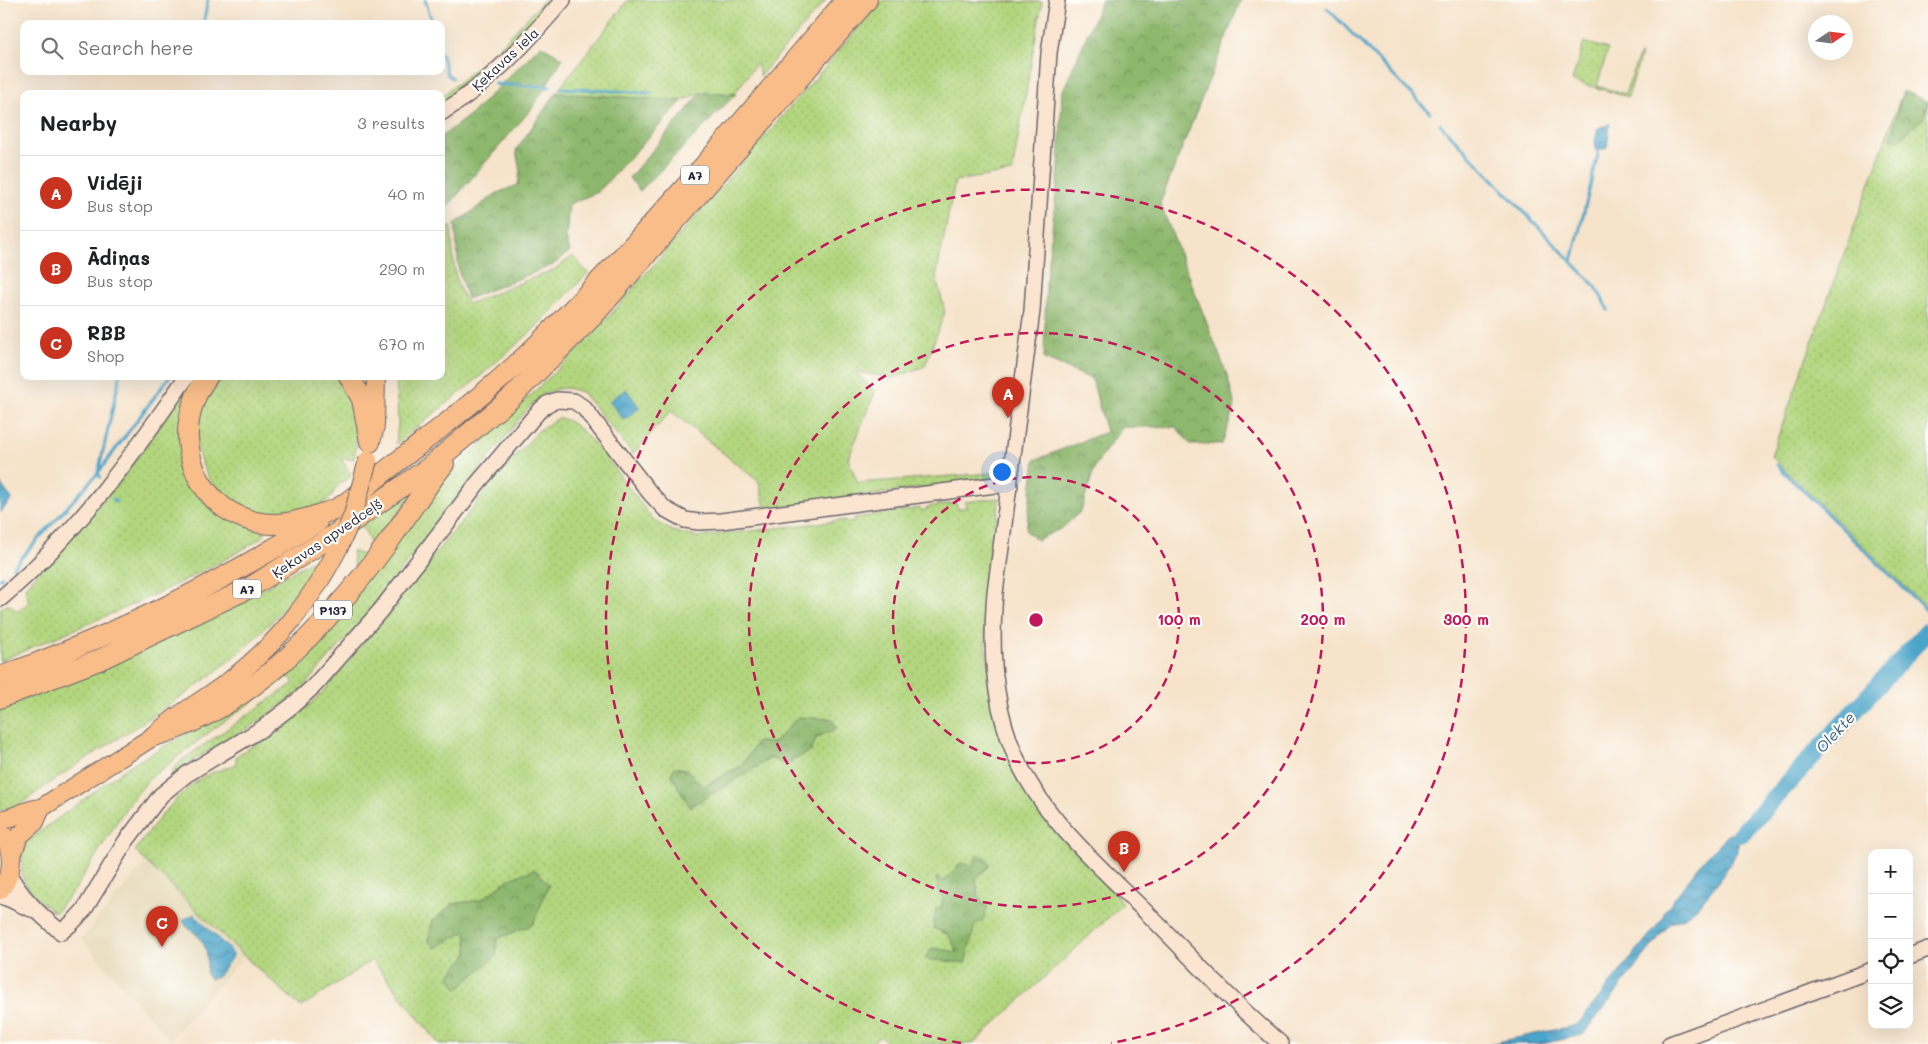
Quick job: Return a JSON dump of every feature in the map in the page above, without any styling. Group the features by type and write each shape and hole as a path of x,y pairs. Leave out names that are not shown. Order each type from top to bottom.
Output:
{"highway":[{"name":"A7","path":"205,380 197,392 190,409 187,430 189,453 195,472 216,500 236,515 268,524 294,522 338,508 460,412 538,344 636,242 846,0"},
{"name":"Ķekavas apvedceļš","path":"0,698 99,660 256,584 325,541 396,491 468,434 510,398 564,346 630,276 867,0"},
{"path":"351,380 362,399 369,451"},
{"name":"P137","path":"154,736 178,729 212,712 251,686 290,655 324,621 362,576 434,476 468,434"},
{"name":"Ķekavas apvedceļš","path":"0,677 154,614 208,588 269,553 338,508"}],"main road":[{"name":"Ķekavas iela","path":"445,110 494,74 527,42 563,0"},
{"path":"1057,0 1048,53 1032,311 1010,486 994,593 991,636 994,674 1000,707 1010,743 1024,773 1054,818 1219,986 1281,1044"},
{"path":"0,598 58,544 98,498 184,380"},
{"name":"P137","path":"0,820 14,817 27,809 41,808 154,736 169,721 227,683 278,638 311,597 339,548 353,515 375,426 376,380"},
{"path":"0,830 10,848 10,866 16,887 30,900 35,910 61,932 72,923 95,894 126,841 161,795 187,774 270,722 314,686 380,611 477,484 538,412 552,401 566,399 574,401 584,408 650,493 665,508 685,520 721,522 995,485 1010,486"},
{"name":"P137","path":"0,890 19,836 35,822 41,808"},
{"path":"0,896 24,908 35,910"},
{"path":"1913,955 1928,949"},
{"path":"1670,1044 1868,971"}],"shaded area":[{"path":"147,861 244,956 170,1040 81,939"}],"green space":[{"path":"544,0 552,0 516,44 497,63 445,104 445,94 495,52"},
{"path":"628,0 826,0 760,76 757,63 734,94 702,92 682,101 556,93"},
{"path":"883,0 1042,2 1012,172 955,181 936,277 945,312 925,366 894,378 856,372 875,392 848,459 858,483 992,473 997,475 994,478 770,509 765,507 759,482 671,411 633,454 582,392 567,388 557,389 542,395 525,412 355,629 297,694 254,725 198,757 174,776 170,772 182,760 294,683 289,676 216,727 149,779 127,806 75,889 55,913 37,898 28,888 22,874 26,842 129,766 213,719 251,693 442,481 592,336"},
{"path":"1102,0 1241,0 1160,203 1226,372 1235,405 1222,444 1191,445 1176,427 1122,427 1095,466 1081,511 1062,528 1037,540 1026,531 1035,460 1106,432 1092,379 1044,359 1046,281 1059,169 1062,93"},
{"path":"1584,42 1608,49 1597,86 1625,94 1639,55 1641,55 1628,97 1572,81"},
{"path":"541,45 563,58 533,107 445,209 445,134 470,115"},
{"path":"1903,91 1891,139 1923,119 1928,102 1928,609 1771,456"},
{"path":"1903,91 1927,101 1923,118 1899,140 1891,139"},
{"path":"702,92 736,94 640,191 629,178"},
{"path":"556,93 682,101 598,192 569,204 566,238 570,251 553,265 467,299 459,272 455,224 497,193 518,185 520,171 516,150"},
{"path":"451,226 456,277 468,304 555,269 573,256 588,273 534,329 477,379 396,444 398,423 396,380 445,380 445,230"},
{"path":"191,380 198,380 186,467 265,533 263,537 232,556 167,589 0,661 0,608 7,605 12,606 17,612 29,602 25,587 122,479"},
{"path":"216,380 338,380 349,396 357,425 354,459 341,459 352,476 336,487 332,496 327,500 307,510 292,513 263,514 239,506 220,492 206,472 198,449 197,425 204,400"},
{"path":"559,418 570,422 596,445 653,519 674,531 697,537 846,520 847,522 855,521 854,518 920,508 920,510 926,510 927,507 956,503 958,509 966,507 965,502 998,498 986,620 986,650 1007,749 1123,904 973,1044 888,1044 881,1036 870,1044 439,1044 372,960 301,1007 244,956 135,851 164,812 190,786 204,776 236,764 236,756 260,742 304,710 324,691 504,469 538,431","holes":["798,717 837,727 816,738 811,751 784,765 771,758 690,806 671,774 686,769 703,787 742,765 757,742 774,743","990,865 976,879 978,896 965,963 932,948 957,953 941,908 943,898 936,878 944,881 973,867","508,880 548,885 533,924 497,939 449,976 468,953 466,930 453,904 481,900"]},
{"path":"415,489 366,560 354,566 352,551 366,556 370,544 361,526"},
{"path":"319,556 292,597 259,634 222,666 182,696 57,778 17,807 0,811 0,706 83,675 164,640 281,579"},
{"path":"798,717 832,719 837,728 816,738 811,751 784,765 771,758 690,807 671,774 675,767 686,769 703,787 742,765 757,742 774,743"},
{"path":"977,854 985,857 990,865 976,879 978,896 988,907 983,920 975,925 965,963 925,959 932,948 957,952 949,935 933,928 936,908 941,908 943,899 939,893 936,878 945,881 961,863 973,867"},
{"path":"535,869 549,885 533,924 497,939 496,956 458,989 449,976 468,953 466,931 435,948 428,941 432,922 453,904 481,900 508,880"}],"water":[{"path":"1610,124 1607,148 1596,151 1595,141 1598,128"},
{"path":"626,389 640,408 624,420 609,401"},
{"path":"0,483 12,499 0,513"},
{"path":"1729,834 1741,834 1739,846 1734,858 1719,881 1689,914 1670,923 1583,1035 1541,1044 1488,1044 1577,1025 1664,917 1664,912 1705,858"},
{"path":"194,914 234,954 218,977 210,979 206,974 207,957 203,943 187,927 183,920"}],"waterway":[{"path":"204,20 208,0"},
{"path":"425,0 432,20"},
{"path":"1327,8 1430,113"},
{"path":"445,67 447,74 452,78"},
{"path":"494,84 550,87"},
{"path":"561,88 651,93"},
{"path":"1440,124 1596,287 1608,310"},
{"path":"1572,261 1599,150"},
{"path":"100,477 98,473 119,380"},
{"path":"13,567 98,473 167,380"},
{"path":"1777,465 1928,612"},
{"path":"113,499 116,502"},
{"name":"Olekte","path":"1741,834 1928,631"}],"place":[{"name":"Vidēji","path":"1008,418"},
{"name":"Ādiņas","path":"1124,872"},
{"name":"RBB","path":"162,947"}]}
